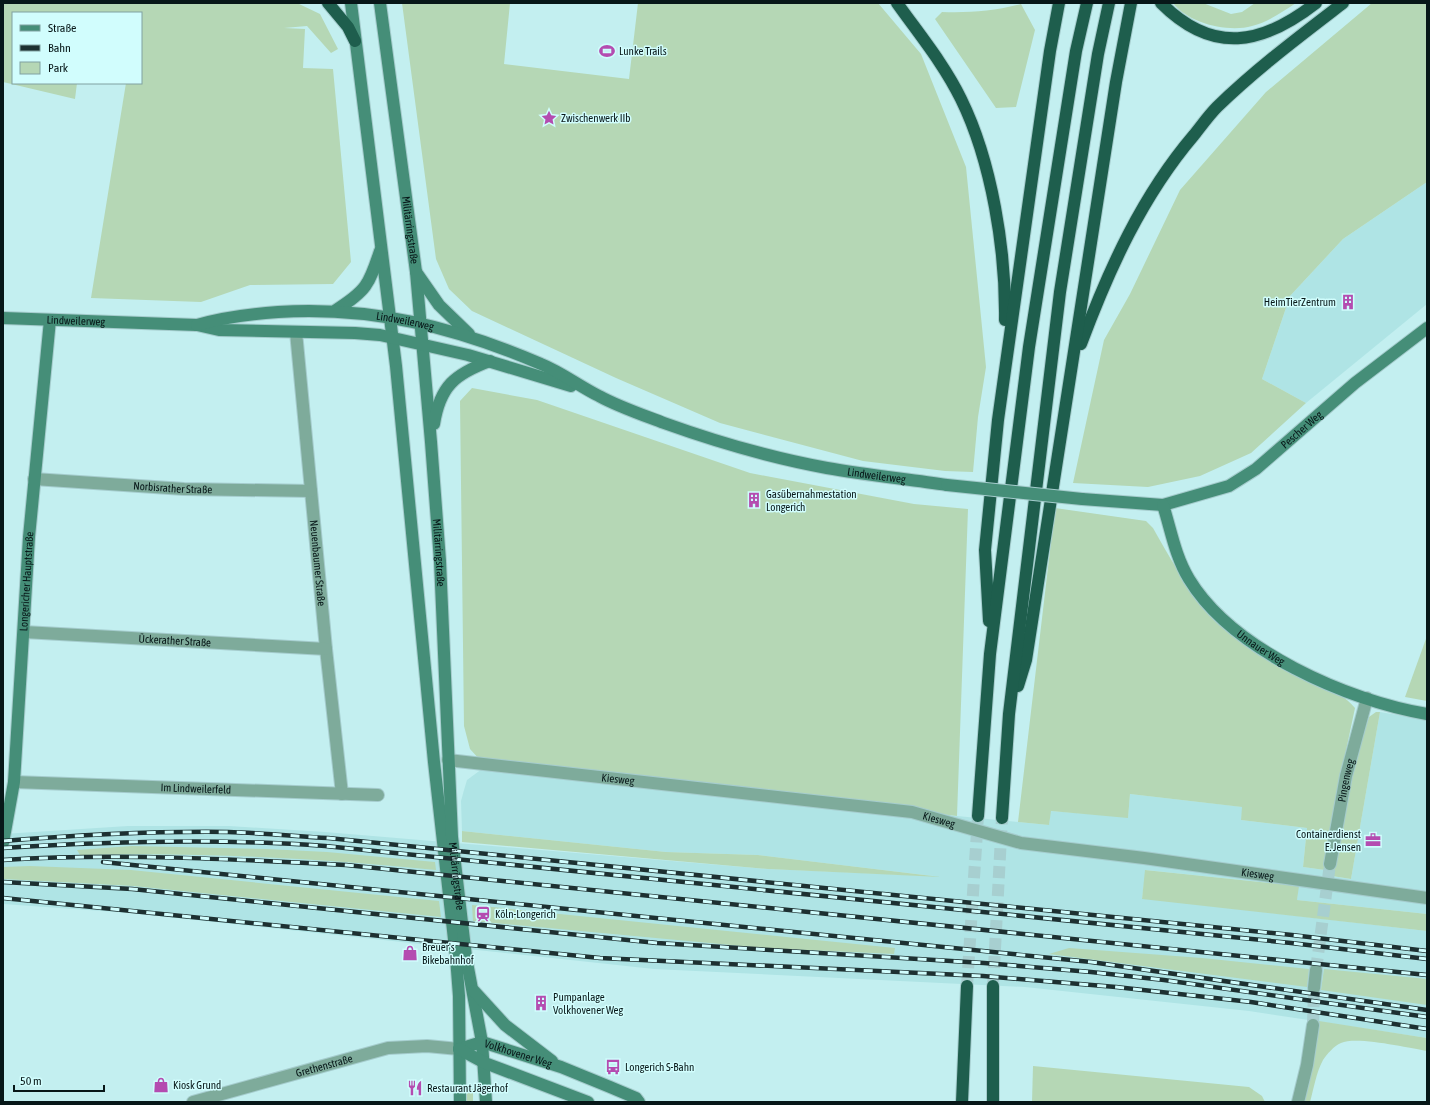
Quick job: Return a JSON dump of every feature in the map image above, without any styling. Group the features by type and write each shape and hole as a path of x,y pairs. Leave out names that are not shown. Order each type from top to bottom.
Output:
{"highway":[{"path":"328,3 348,27 355,41"},
{"path":"897,3 940,63 961,99 974,130 993,195 1002,254 1005,309 1004,369"},
{"path":"990,654 985,550 1004,369 1050,51 1059,3"},
{"path":"978,816 990,654 1029,347 1076,51 1087,3"},
{"path":"1002,818 1009,714 1060,292 1098,54 1109,3"},
{"path":"1009,714 1026,660 1116,82 1131,3"},
{"path":"1161,3 1175,17 1191,27 1213,36 1236,39 1258,36 1279,27 1316,3"},
{"path":"1064,419 1079,349 1098,299 1123,244 1150,194 1179,152 1216,108 1295,40 1343,3"},
{"path":"962,1102 968,986"},
{"path":"993,986 993,1102"}],"street":[{"name":"Militärringstraße","path":"351,3 390,317 434,762 456,957 459,996 460,1102"},
{"name":"Militärringstraße","path":"380,3 416,272 440,561 448,760 454,852 466,957 485,1063 486,1102"},
{"path":"336,310 366,288 372,276 381,246"},
{"path":"416,272 439,305 473,337"},
{"name":"Lindweilerweg","path":"197,325 219,318 254,314 336,310 390,317 473,337 543,365 600,396"},
{"name":"Lindweilerweg","path":"3,318 197,325 219,330 355,333 392,338 490,361 600,396 665,423 745,450 827,468 947,485 1082,499 1163,505"},
{"name":"Longericher Hauptstraße","path":"3,843 6,816 14,782 34,479 50,320"},
{"name":"Pescher Weg","path":"1163,505 1229,486 1256,469 1355,383 1427,328"},
{"name":"Neuenbaumer Straße","path":"296,332 326,649 342,794"},
{"path":"431,442 437,408 447,386 458,376 471,368 490,361"},
{"name":"Norbisrather Straße","path":"34,479 184,489 311,491"},
{"name":"Unnauer Weg","path":"1163,505 1177,556 1189,580 1204,600 1226,623 1254,645 1283,662 1321,681 1368,698 1427,714"},
{"name":"Ückerather Straße","path":"24,632 326,649"},
{"name":"Pingenweg","path":"1330,864 1346,776 1368,698"},
{"name":"Kiesweg","path":"448,760 912,812 1021,843 1144,858 1427,898"},
{"name":"Im Lindweilerfeld","path":"14,782 378,795"},
{"path":"1314,988 1316,970"},
{"path":"473,990 505,1025 561,1067"},
{"path":"1298,1102 1307,1065 1313,1025"},
{"name":"Volkhovener Weg","path":"459,1049 482,1042 561,1067 629,1096 639,1102"},
{"name":"Grethenstraße","path":"193,1102 388,1048 420,1046 459,1049"},
{"name":"Volkhovener Weg","path":"459,1049 485,1063 588,1102"},
{"path":"560,1102 574,1097"}],"shaded area":[{"path":"1427,182 1427,304 1306,403 1262,379 1290,296 1343,239"},
{"path":"1380,712 1427,720 1427,914 1297,900 1298,886 1146,870 1142,898 1427,931 1427,1038 1249,1011 1025,987 654,969 131,913 3,904 3,834 128,826 229,826 325,832 768,869 933,876 758,855 666,852 462,831 461,801 467,780 482,769 1049,825 1050,811 1128,817 1130,794 1243,807 1241,820 1307,828 1303,867 1325,870 1332,876 1351,879"}],"green space":[{"path":"3,3 297,3 320,14 338,49 331,53 307,26 284,28 305,29 303,68 333,69 351,262 333,284 250,285 201,302 91,298 126,84 142,84 142,12 12,12 12,84 77,84 75,99 3,82"},
{"path":"402,3 510,3 504,64 629,79 638,3 878,3 921,54 966,167 986,367 978,417 973,472 945,471 863,461 720,423 616,378 472,311 449,289 436,259"},
{"path":"1173,3 1203,3 1231,14 1242,12 1255,3 1296,3 1264,22 1242,28 1232,28 1209,25 1198,21 1188,16"},
{"path":"1372,3 1427,3 1427,182 1343,239 1290,296 1262,379 1306,403 1251,453 1200,476 1148,487 1073,483 1104,340 1130,294 1180,190 1266,92"},
{"path":"1021,4 1035,30 1016,107 996,108 935,19 942,12 982,11"},
{"path":"472,388 537,400 750,473 914,504 968,509 957,816 480,760 470,749 464,726 460,401"},
{"path":"1055,508 1146,521 1153,528 1192,591 1221,625 1238,640 1258,654 1281,667 1340,694 1355,708 1341,774 1325,870 1303,867 1307,828 1241,820 1242,807 1130,794 1128,818 1051,811 1049,825 1018,822"},
{"path":"1427,636 1427,701 1405,697"},
{"path":"1376,712 1380,712 1351,879 1332,876 1350,777 1369,717"},
{"path":"462,831 666,852 758,855 941,877 768,869 462,842"},
{"path":"132,846 327,852 435,862 436,870 347,862 214,855 80,855 77,850"},
{"path":"30,866 131,870 439,901 441,917 133,886 3,879 3,867"},
{"path":"1145,870 1299,886 1297,900 1427,914 1427,931 1142,899"},
{"path":"472,905 895,948 894,954 763,948 473,921"},
{"path":"1069,948 1202,958 1309,969 1307,987 1049,954"},
{"path":"1324,969 1427,979 1427,1005 1321,990"},
{"path":"1319,1021 1427,1038 1427,1051 1370,1042 1349,1041 1341,1043 1331,1050 1323,1060 1317,1075 1310,1102 1303,1102 1312,1063"},
{"path":"1033,1066 1249,1087 1262,1096 1265,1102 1032,1102"},
{"path":"473,1089 473,1102 467,1102 467,1090"}],"tunnel":[{"path":"967,986 978,816"},
{"path":"993,986 1002,818"},
{"path":"1316,970 1330,864"},
{"path":"1313,1025 1314,988"}],"railway":[{"path":"3,841 171,832 240,832 328,838 1292,935 1427,951"},
{"path":"3,848 164,841 244,842 325,846 1291,943 1427,959"},
{"path":"3,860 132,857 346,865 1427,975"},
{"path":"103,862 1091,962 1427,1010"},
{"path":"3,882 132,889 657,943 984,963 1091,972 1164,980 1427,1017"},
{"path":"3,898 600,958 983,976 1116,987 1251,1002 1427,1029"}],"place":[{"name":"Lunke Trails","path":"607,51"},
{"name":"Zwischenwerk IIb","path":"549,118"},
{"name":"HeimTierZentrum","path":"1348,302"},
{"name":"Gasübernahmestation Longerich","path":"754,500"},
{"name":"Containerdienst E. Jensen","path":"1373,840"},
{"name":"Köln-Longerich","path":"483,914"},
{"name":"Breuer's Bikebahnhof","path":"410,953"},
{"name":"Pumpanlage Volkhovener Weg","path":"541,1003"},
{"name":"Longerich S-Bahn","path":"613,1067"},
{"name":"Kiosk Grund","path":"161,1085"},
{"name":"Restaurant Jägerhof","path":"415,1088"}]}
